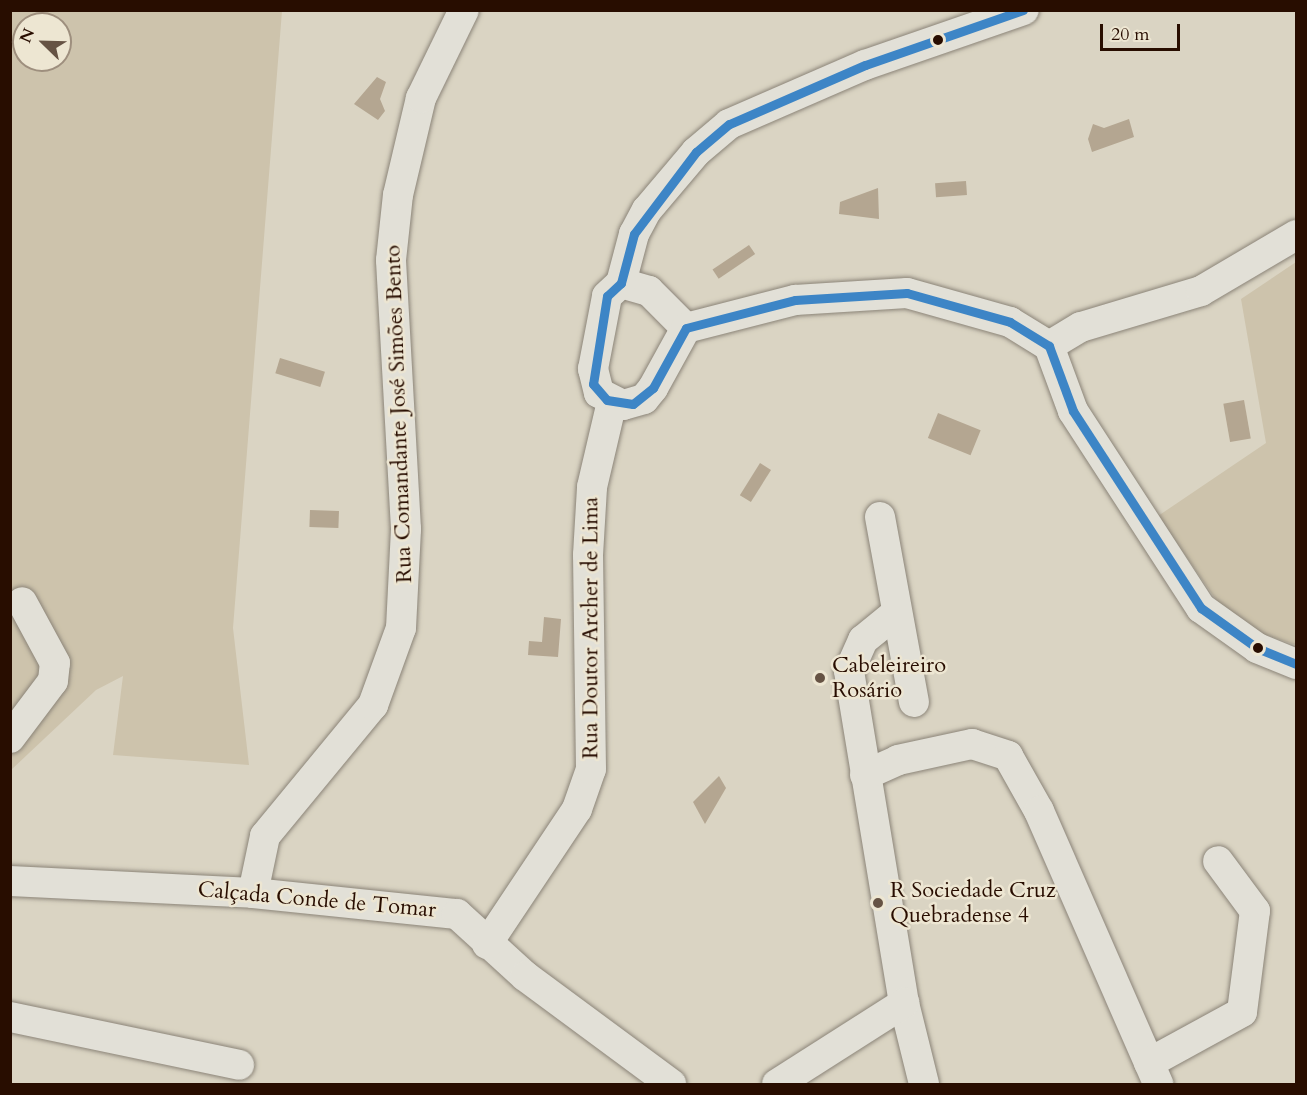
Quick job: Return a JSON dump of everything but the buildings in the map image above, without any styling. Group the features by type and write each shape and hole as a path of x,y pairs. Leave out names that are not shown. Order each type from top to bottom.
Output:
{"street":[{"name":"Rua Comandante José Simões Bento","path":"253,893 265,836 374,705 400,627 406,529 391,261 398,195 421,98 464,10"},
{"path":"686,328 678,350 644,399 612,402 593,384 593,369 607,296 621,284 634,234 647,210 696,152 729,124 864,65 1024,10"},
{"path":"1049,346 1081,327 1201,291 1296,235"},
{"path":"621,284 649,291 686,328"},
{"path":"686,328 795,300 907,293 1010,322 1049,346 1073,411 1202,608 1257,648 1296,664"},
{"name":"Rua Doutor Archer de Lima","path":"487,944 509,904 577,809 591,769 588,544 592,488 612,402"},
{"path":"880,517 914,702"},
{"path":"10,738 53,681 55,663 22,602"},
{"path":"896,614 863,640 849,671 904,1003 924,1084"},
{"path":"865,775 898,760 972,744 1008,756 1039,811 1154,1074 1242,1012 1255,911 1218,861"},
{"name":"Calçada Conde de Tomar","path":"10,881 253,893 457,914 487,944 671,1084"},
{"path":"457,914 509,904"},
{"path":"777,1084 904,1003"},
{"path":"10,1017 239,1065"}],"shaded area":[{"path":"11,11 282,11 233,628 249,765 113,755 123,676 96,690 11,770"},
{"path":"377,77 386,82 380,99 385,111 378,120 354,104"},
{"path":"1129,119 1134,137 1092,152 1088,139 1093,124 1104,128"},
{"path":"966,181 967,195 936,197 935,183"},
{"path":"878,188 879,219 839,214 840,202"},
{"path":"749,245 755,254 719,279 713,270"},
{"path":"1296,262 1296,645 1257,632 1217,601 1158,516 1266,443 1241,299"},
{"path":"280,358 325,372 320,387 275,373"},
{"path":"1244,400 1251,438 1230,442 1223,404"},
{"path":"938,413 981,430 971,455 928,438"},
{"path":"760,463 771,470 751,502 740,495"},
{"path":"310,510 339,511 338,528 309,527"},
{"path":"544,617 561,619 558,657 528,655 529,641 542,642"},
{"path":"719,776 726,788 705,824 693,802"}],"transit line":[{"path":"1023,10 865,65 729,124 696,152 634,234 621,283 607,296 593,384 607,400 633,404 653,388 686,328 795,300 907,293 1010,322 1049,346 1073,411 1201,608 1257,648 1296,664"}],"place":[{"name":"Cabeleireiro Rosário","path":"820,678"},
{"name":"R Sociedade Cruz Quebradense 4","path":"878,903"}]}
